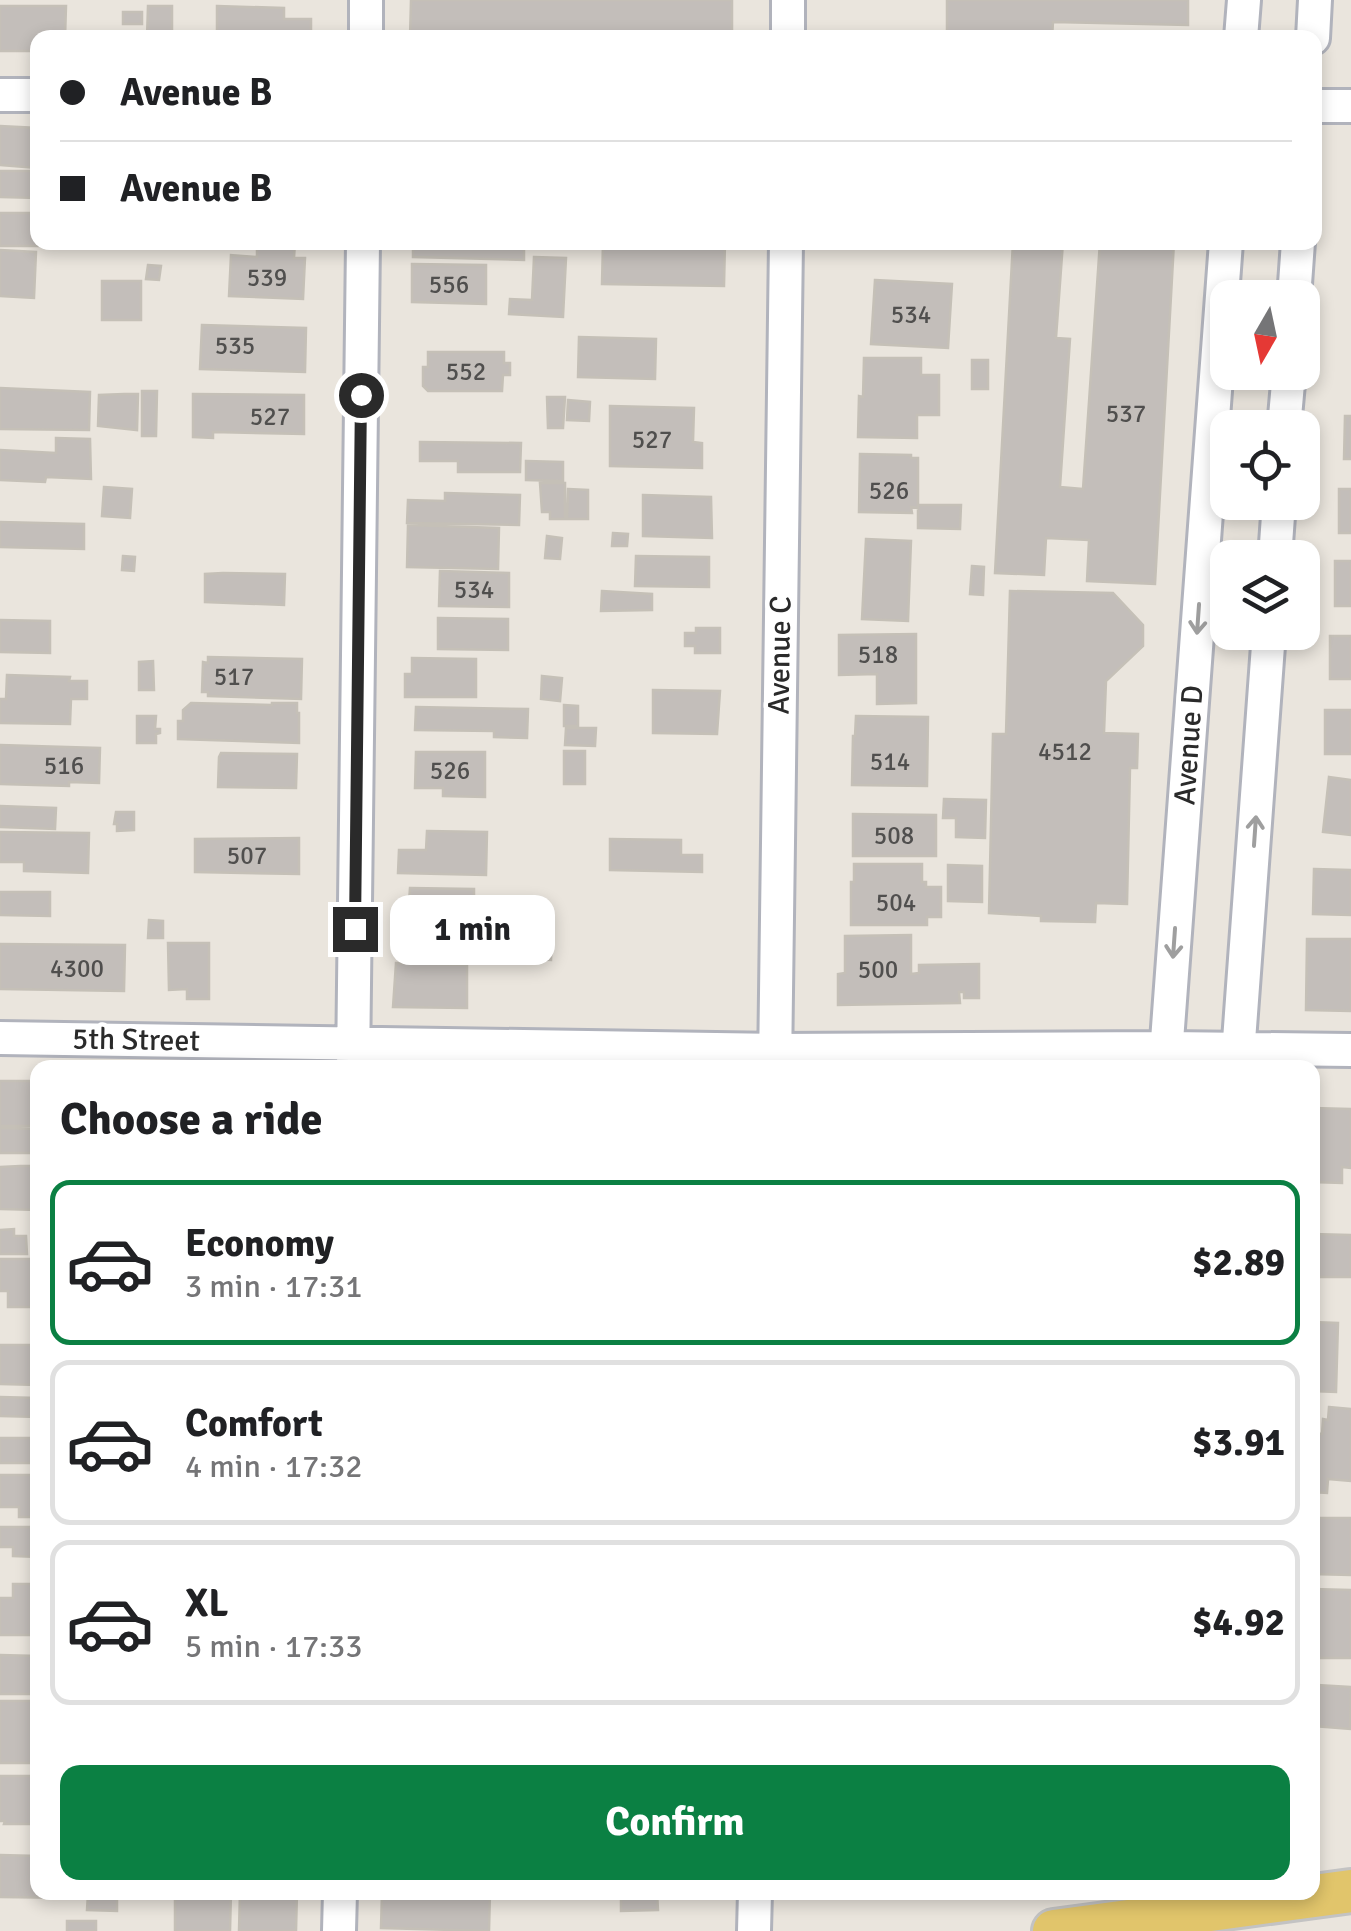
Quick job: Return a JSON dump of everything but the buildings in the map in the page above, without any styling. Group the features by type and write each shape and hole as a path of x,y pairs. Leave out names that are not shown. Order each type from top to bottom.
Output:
{"main road":[{"path":"1320,1893 1351,1891"},
{"path":"1054,1931 1108,1908 1231,1900"}],"street":[{"path":"366,0 366,30"},
{"path":"788,0 788,30"},
{"path":"1242,30 1244,0"},
{"path":"1314,30 1316,0"},
{"path":"0,95 30,95"},
{"path":"1322,106 1351,106"},
{"path":"353,1056 363,250"},
{"name":"Avenue C","path":"775,1059 786,250"},
{"name":"Avenue D","path":"1166,1058 1225,250"},
{"path":"1295,280 1297,250"},
{"path":"1238,1058 1268,650"},
{"name":"5th Street","path":"0,1038 353,1056 1238,1058 1351,1050"},
{"path":"339,1931 340,1900"},
{"path":"754,1931 755,1900"}],"route":[{"path":"355,929 361,395"}]}
